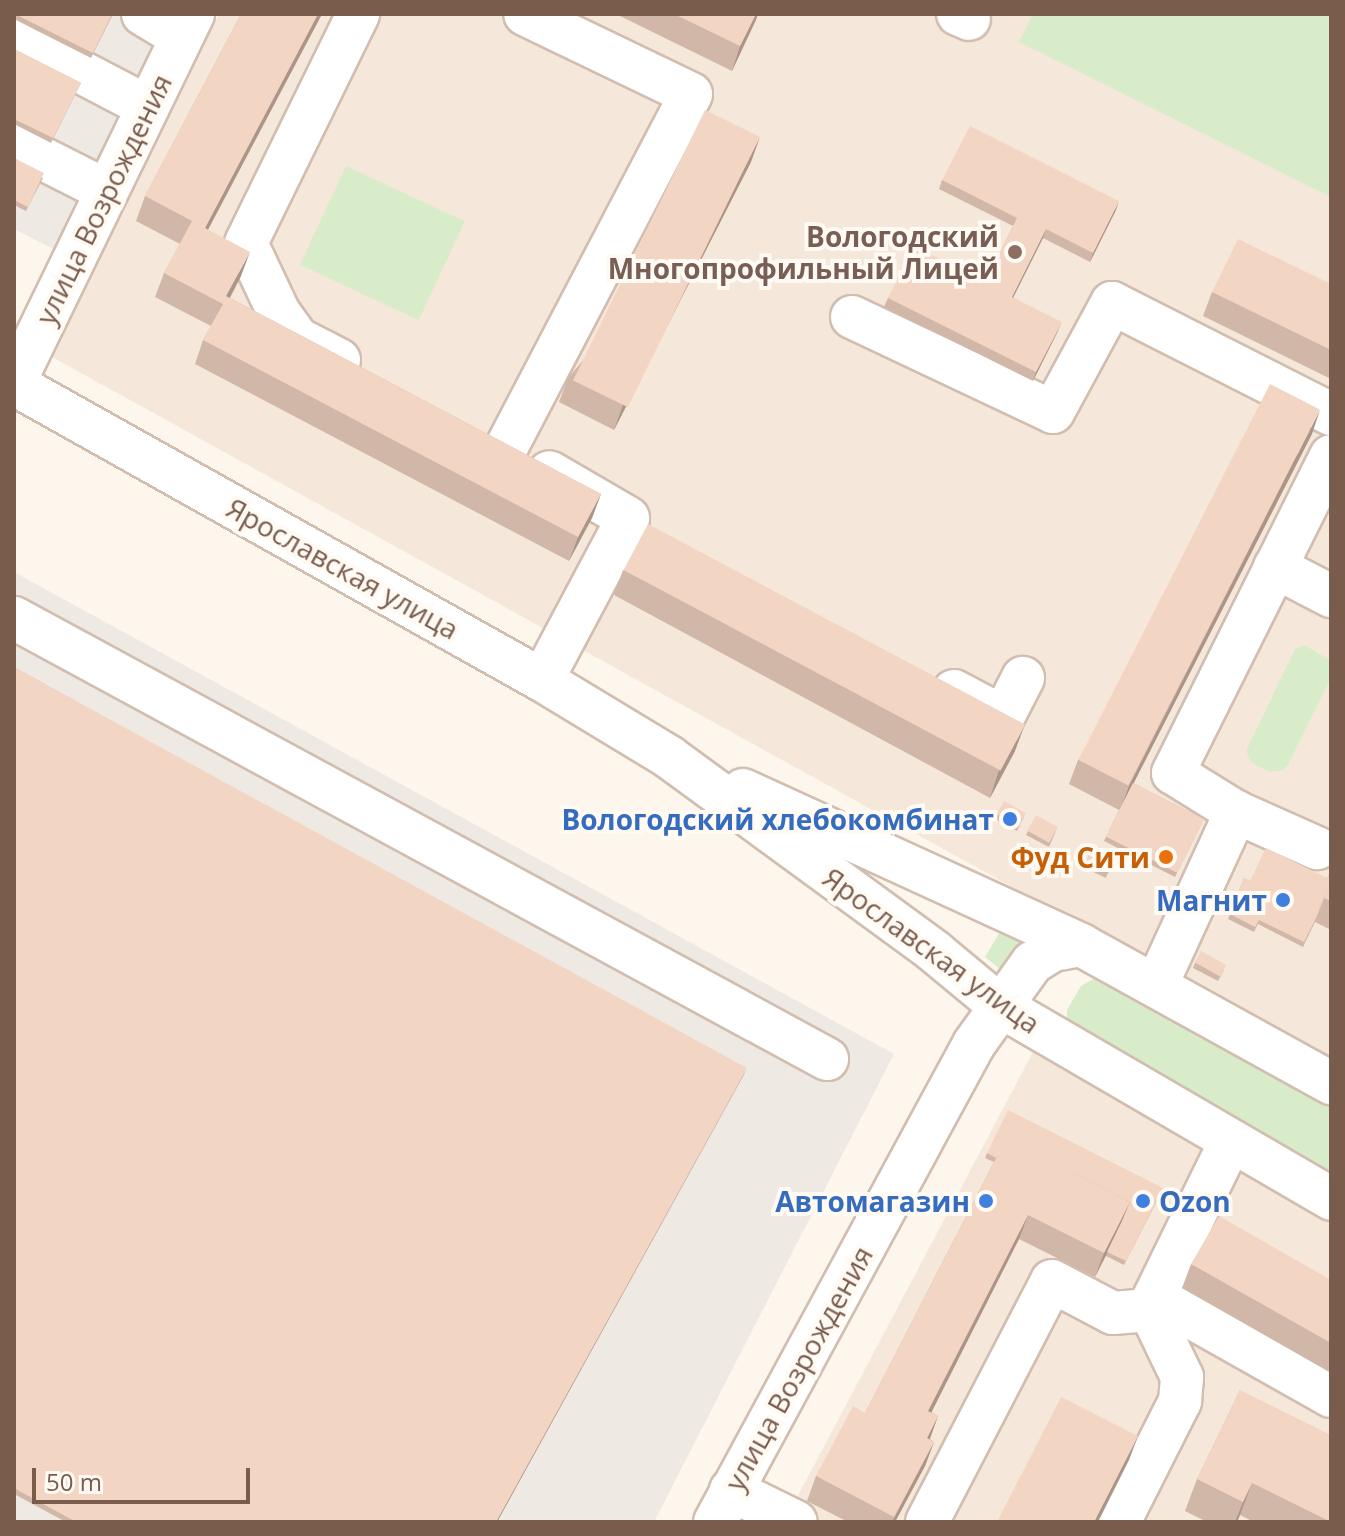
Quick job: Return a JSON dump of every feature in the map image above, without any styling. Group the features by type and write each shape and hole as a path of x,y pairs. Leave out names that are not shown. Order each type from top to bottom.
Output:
{"street":[{"path":"143,14 187,26"},
{"path":"358,14 246,243 279,313 298,339 367,375"},
{"path":"525,14 691,94 492,440 642,525 542,680"},
{"name":"улица Возрождения","path":"14,384 187,26"},
{"path":"14,37 148,107"},
{"path":"14,144 107,191"},
{"path":"852,317 1053,412 1112,303 1331,414"},
{"name":"Ярославская улица","path":"14,384 542,680 669,757 935,952 1000,1006 1230,1143 1331,1199"},
{"path":"1317,848 1236,812 1173,773 1331,456"},
{"path":"1275,567 1331,596"},
{"path":"14,618 827,1059"},
{"path":"920,672 1003,717 1023,678"},
{"name":"Ярославская улица","path":"669,757 957,885 1081,945 1331,1083"},
{"path":"1156,986 1236,812"},
{"name":"улица Возрождения","path":"723,1506 974,1044 1032,963 1053,950 1081,945"},
{"path":"1149,1308 1230,1143"},
{"path":"927,1522 1052,1281 1113,1313 1175,1308 1331,1396"},
{"path":"1131,1518 1180,1401 1182,1377 1149,1308"},
{"path":"723,1506 796,1522"}],"shaded area":[{"path":"14,14 175,14 61,253 14,229"},
{"path":"219,14 1331,14 1331,1063 52,357"},
{"path":"14,572 894,1054 654,1522 14,1522"},
{"path":"1033,1052 1331,1220 1331,1522 784,1522"}],"green space":[{"path":"1033,14 1331,14 1331,197 1019,42"},
{"path":"346,166 465,221 419,320 300,265"},
{"path":"1304,645 1330,660 1331,677 1288,765 1283,770 1271,772 1252,763 1246,751 1295,649"},
{"path":"1004,925 1036,941 1010,977 985,957"},
{"path":"1107,977 1331,1095 1331,1185 1067,1024 1067,1010 1081,986 1093,979"}],"building":[{"path":"15,14 112,14 93,53"},
{"path":"241,14 318,14 205,228 250,252 226,296 601,494 578,537 203,340 223,304 164,273 192,221 145,196"},
{"path":"674,14 756,14 740,46"},
{"path":"14,49 81,83 53,138 14,119"},
{"path":"705,110 760,137 628,407 573,381"},
{"path":"970,126 1119,201 1093,253 1046,229 1012,297 1062,322 1036,372 888,298 914,246 985,282 1017,218 942,180"},
{"path":"14,158 44,173 28,207 14,200"},
{"path":"1238,239 1331,284 1331,350 1212,292"},
{"path":"1270,384 1320,409 1128,785 1078,760"},
{"path":"648,524 1025,724 1001,770 624,570"},
{"path":"14,667 747,1068 496,1522 76,1522 14,1488"},
{"path":"1133,783 1204,819 1177,873 1106,836"},
{"path":"1004,801 1026,813 1019,826 997,814"},
{"path":"1036,815 1058,827 1049,843 1027,831"},
{"path":"1266,848 1327,878 1331,870 1331,883 1304,942 1259,920 1255,927 1230,914 1244,878 1250,881"},
{"path":"1092,849 1114,860 1108,873 1086,862"},
{"path":"1331,883 1331,901 1324,898"},
{"path":"1201,951 1226,965 1220,976 1195,962"},
{"path":"1008,1110 1163,1188 1126,1261 1107,1252 1130,1202 1006,1139 996,1158 987,1153"},
{"path":"1006,1139 1130,1202 1104,1253 1028,1215 928,1411 938,1416 927,1438 934,1442 894,1517 816,1476 853,1406 865,1413"},
{"path":"1219,1216 1331,1280 1331,1343 1191,1264"},
{"path":"1240,1390 1331,1435 1331,1522 1252,1483 1243,1502 1197,1479"},
{"path":"1061,1397 1138,1436 1094,1522 997,1522"}],"place":[{"name":"Вологодский Многопрофильный Лицей","path":"1015,252"},
{"name":"Вологодский хлебокомбинат","path":"1010,819"},
{"name":"Фуд Сити","path":"1166,857"},
{"name":"Магнит","path":"1283,900"},
{"name":"Автомагазин","path":"986,1201"},
{"name":"Ozon","path":"1143,1201"}]}
